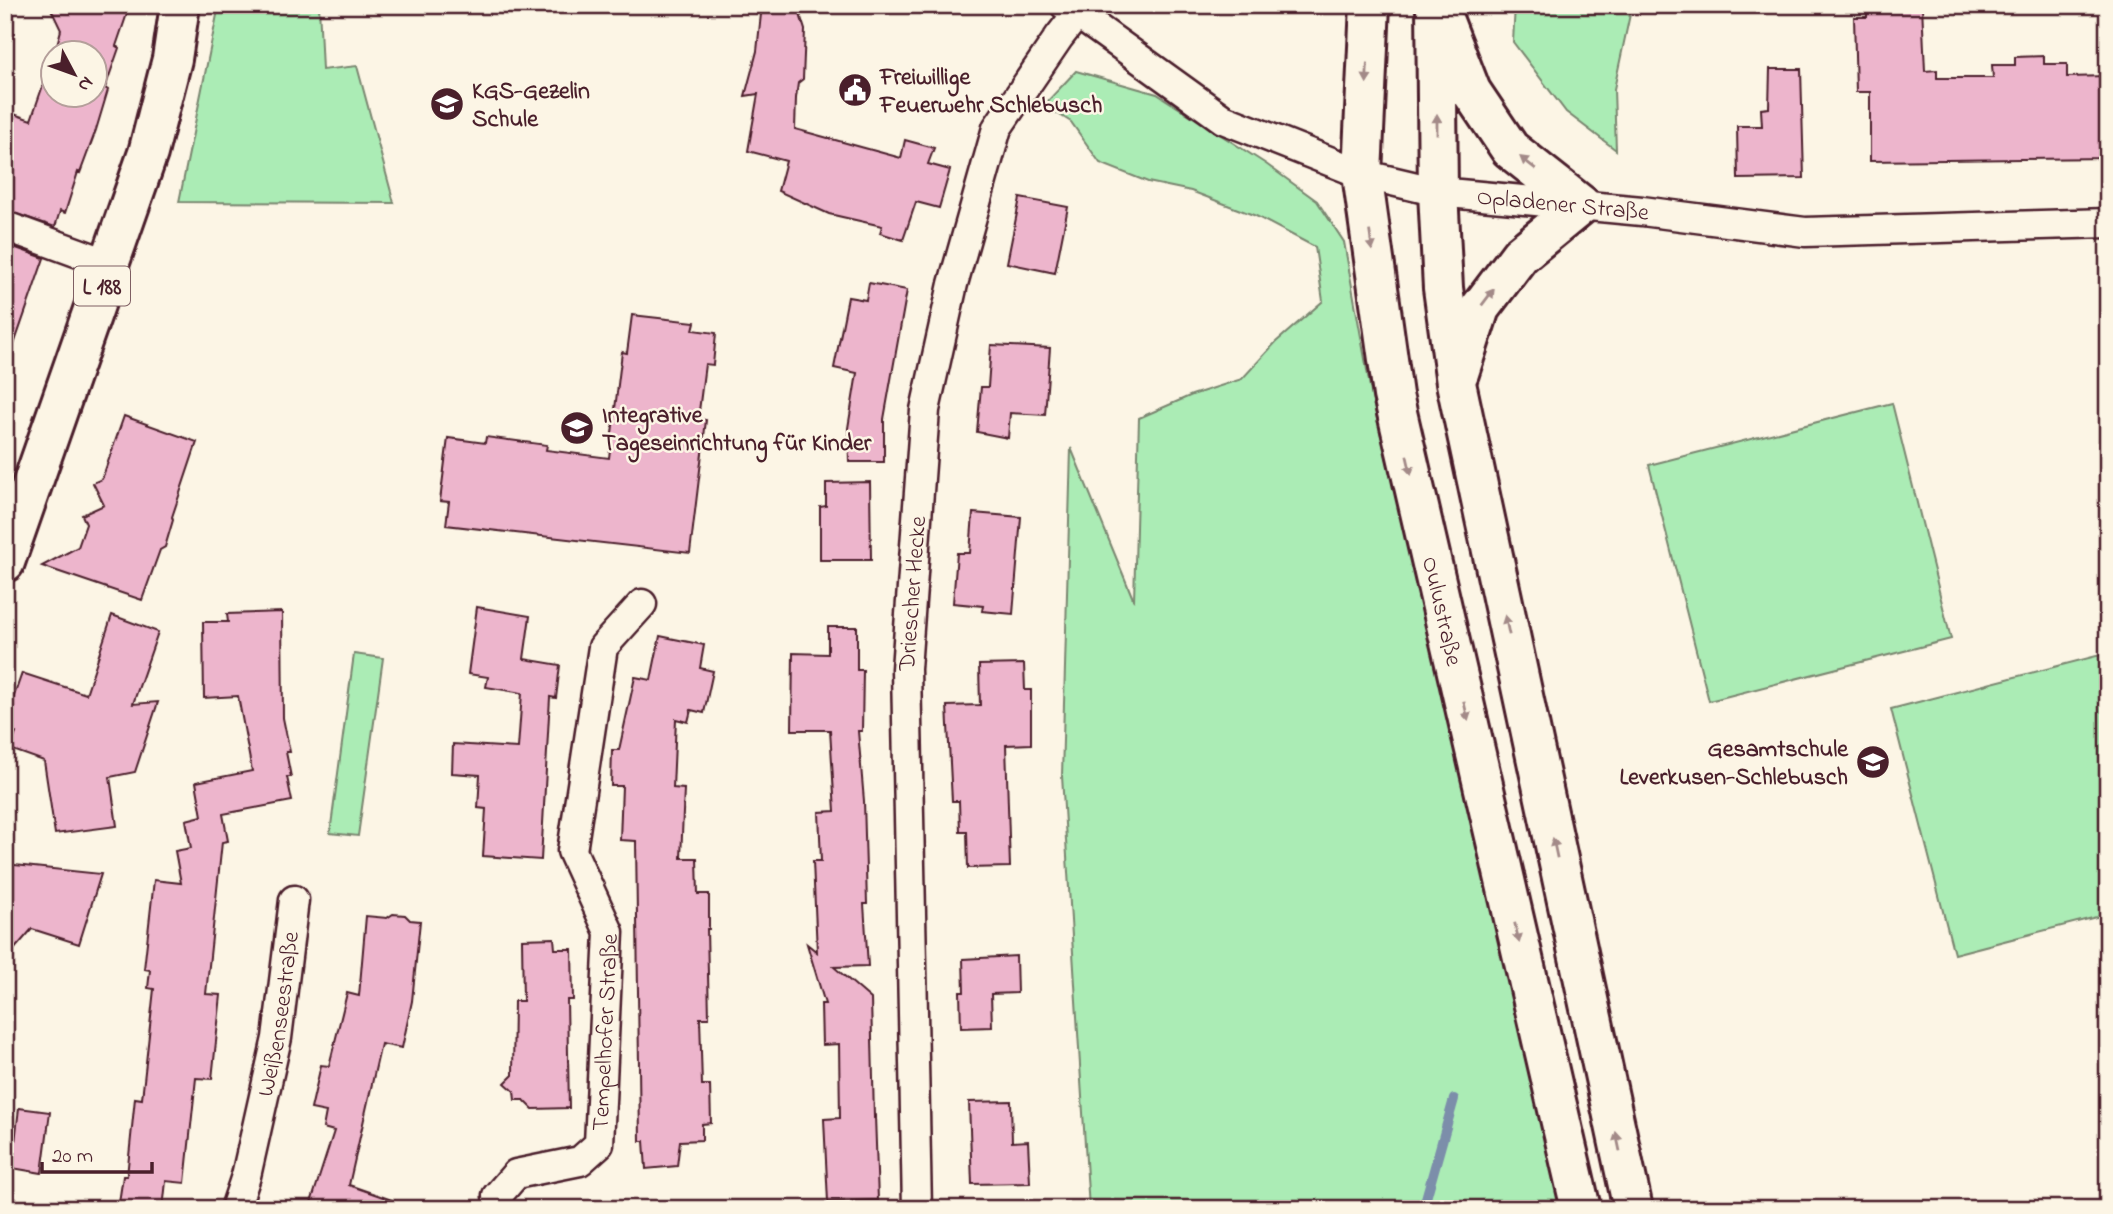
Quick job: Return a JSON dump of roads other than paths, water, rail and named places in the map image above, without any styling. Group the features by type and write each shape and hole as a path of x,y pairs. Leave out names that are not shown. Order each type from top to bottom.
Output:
{"main road":[{"name":"L 188","path":"5,562 148,153 172,59 180,5"},
{"name":"Oulustraße","path":"1370,5 1362,174 1393,395 1581,1209"},
{"path":"1437,5 1438,192 1443,288 1455,383 1633,1209"},
{"path":"1437,5 1471,91 1510,149 1581,205 1520,255 1480,308 1455,383"}],"street":[{"name":"Opladener Straße","path":"1071,10 1223,119 1362,174 1438,192 1642,211 1805,232 2108,223"},
{"name":"Driescher Hecke","path":"917,1209 906,669 925,410 953,284 996,128 1059,37 1071,10"},
{"path":"5,226 109,264"},
{"name":"Tempelhofer Straße","path":"499,1209 497,1196 516,1174 580,1161 599,1144 609,932 572,851 603,647 642,604"},
{"name":"Weißenseestraße","path":"235,1209 246,1176 277,1038 294,900"}],"waterway":[{"path":"1423,1209 1454,1099"}],"place":[{"name":"Freiwillige Feuerwehr Schlebusch","path":"855,90"},
{"name":"KGS-Gezelin Schule","path":"447,104"},
{"name":"Integrative Tageseinrichtung für Kinder","path":"577,428"},
{"name":"Gesamtschule Leverkusen-Schlebusch","path":"1873,762"}]}
